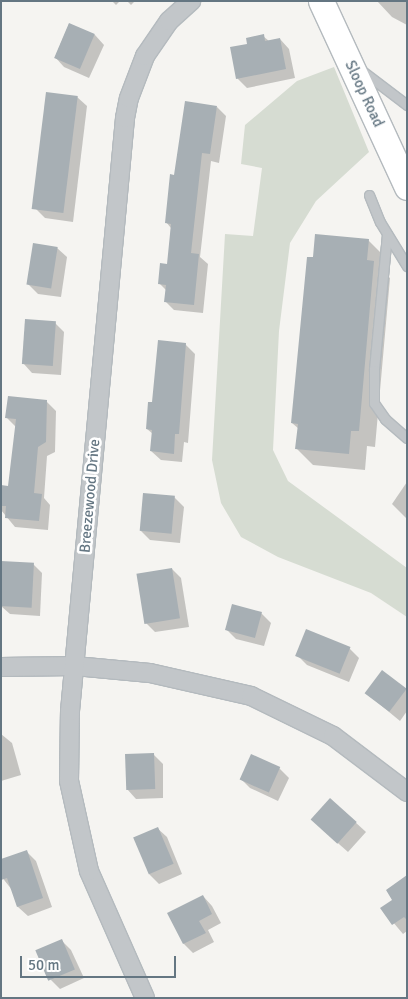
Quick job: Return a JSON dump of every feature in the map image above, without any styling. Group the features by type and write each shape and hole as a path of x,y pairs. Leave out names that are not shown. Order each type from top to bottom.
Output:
{"street":[{"name":"Breezewood Drive","path":"145,998 89,872 78,830 69,781 68,752 125,118 129,98 145,56 169,21 191,1"},
{"name":"Sloop Road","path":"322,1 407,188"},
{"path":"1,667 75,666 150,673 251,696 333,736 407,792"}],"lane":[{"path":"349,61 407,105"},
{"path":"369,195 387,234 407,266"},
{"path":"387,234 374,370 374,403 385,419 407,438"}],"shaded area":[{"path":"334,67 369,152 316,201 290,243 279,331 273,450 288,481 407,568 407,617 371,593 278,557 241,537 221,503 212,460 225,234 253,236 262,168 241,164 245,125 297,81"}],"building":[{"path":"69,23 95,34 80,69 54,58"},
{"path":"264,34 265,41 280,38 286,69 236,79 230,47 247,44 246,38"},
{"path":"46,92 78,96 63,213 32,209"},
{"path":"185,101 217,106 210,154 202,153 191,253 199,254 194,305 164,302 166,285 158,284 160,263 167,264 171,224 165,223 170,174 174,175"},
{"path":"315,234 369,239 367,260 374,261 359,431 351,431 349,454 295,449 298,424 291,423 307,257 313,257"},
{"path":"33,243 58,247 51,288 26,284"},
{"path":"25,319 56,321 53,366 22,364"},
{"path":"158,340 186,343 179,434 175,434 174,454 150,451 152,430 146,429 148,402 152,402"},
{"path":"8,396 47,400 46,442 38,447 34,493 42,494 39,521 5,518 6,506 1,506 1,485 8,486 16,419 5,418"},
{"path":"143,493 175,496 172,534 140,531"},
{"path":"1,561 34,563 32,608 1,606"},
{"path":"172,568 180,618 144,624 136,574"},
{"path":"232,604 262,612 255,638 225,630"},
{"path":"306,629 351,647 340,674 295,656"},
{"path":"382,670 407,689 389,712 365,693"},
{"path":"154,753 155,789 126,790 125,754"},
{"path":"251,754 280,767 269,793 240,780"},
{"path":"330,798 357,822 337,844 311,820"},
{"path":"158,827 174,864 149,874 133,838"},
{"path":"27,850 43,898 17,907 7,878 1,880 1,859"},
{"path":"407,875 407,920 404,917 392,925 380,908 392,900 386,890"},
{"path":"203,895 212,914 199,921 206,933 183,944 167,913"},
{"path":"62,939 75,969 48,981 35,950"}]}
